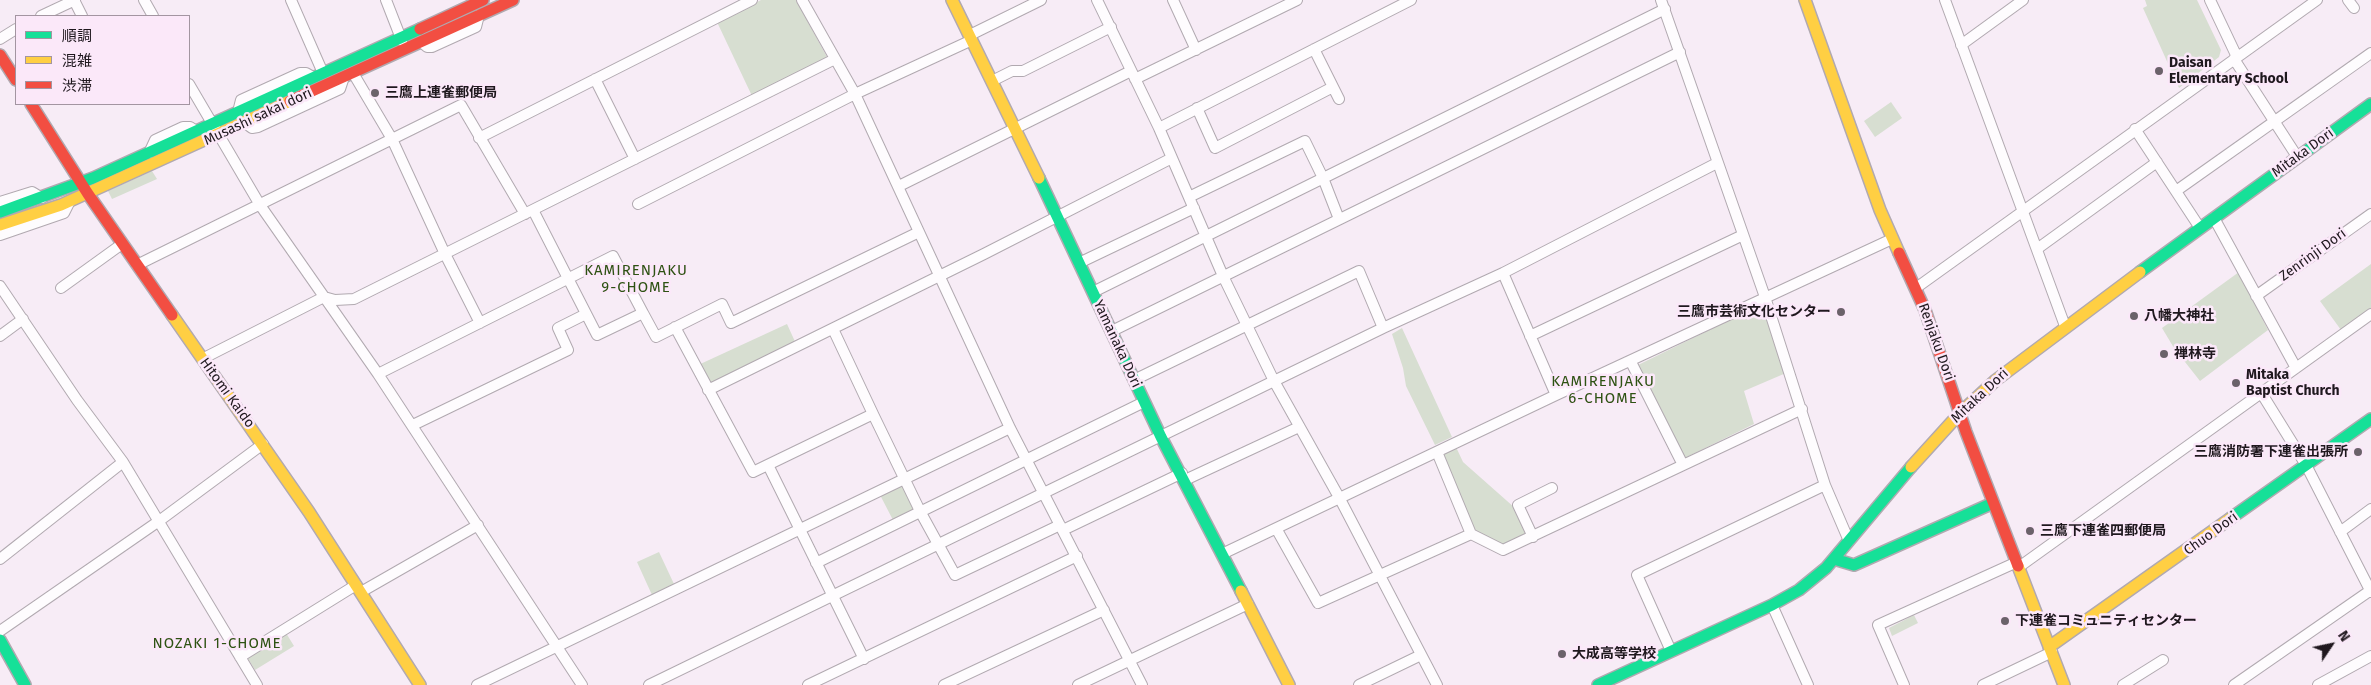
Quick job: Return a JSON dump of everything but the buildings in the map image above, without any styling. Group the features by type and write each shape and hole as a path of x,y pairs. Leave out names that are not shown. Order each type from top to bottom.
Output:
{"main road":[{"name":"Musashi sakai dori","path":"0,212 81,183 483,0"},
{"name":"Musashi sakai dori","path":"0,225 88,194 513,0"},
{"name":"Yamanaka Dori","path":"952,0 1016,128 1144,402 1289,685"},
{"name":"Renjaku Dori","path":"1808,1 1863,166 1892,239 1916,288 1993,502 2064,685"},
{"path":"0,55 15,78"},
{"name":"Mitaka Dori","path":"1598,685 1772,605 1799,590 1834,560 1899,480 1960,413 2017,362 2371,104"},
{"name":"Hitomi Kaido","path":"32,105 122,244 263,444 420,685"},
{"name":"Chuo Dori","path":"2050,649 2371,419"},
{"path":"1834,560 1854,565 1993,502"},
{"path":"0,640 25,685"},
{"path":"0,662 12,685"}],"street":[{"path":"43,15 74,0 82,15"},
{"path":"144,0 152,15"},
{"path":"291,0 318,75"},
{"path":"386,0 405,49"},
{"path":"479,138 752,0"},
{"path":"638,204 1041,0"},
{"path":"1097,0 1159,128 1223,276 1274,381 1340,499 1437,685"},
{"path":"1173,0 1196,50"},
{"path":"899,186 1016,128 1133,75 1196,50 1297,0"},
{"path":"1159,128 1411,0"},
{"path":"1945,0 2065,326"},
{"path":"1961,45 2023,0"},
{"path":"2210,0 2236,58 2298,158"},
{"path":"1916,288 2022,210 2317,0"},
{"path":"807,1 835,59 855,94 899,186 1010,428 1142,685"},
{"path":"1093,292 1323,178 1663,5 1717,163 1766,297 1825,485 1849,541"},
{"path":"992,81 1012,71 1023,71 1111,27"},
{"path":"0,38 15,30"},
{"path":"1314,49 1339,99"},
{"path":"1112,331 1680,52"},
{"path":"2176,191 2371,53"},
{"path":"202,359 324,297 335,300 354,299 835,59"},
{"path":"349,75 392,139 445,254 480,323"},
{"path":"595,79 636,159"},
{"path":"190,86 217,135 260,205 413,426 582,685"},
{"path":"1198,108 1215,148 1333,87"},
{"path":"137,265 461,105 479,138 529,212 568,278 597,335 643,313"},
{"path":"2135,129 2200,228"},
{"path":"1189,197 1305,141 1323,178 1339,219"},
{"path":"708,390 1172,158"},
{"path":"2037,248 2157,162"},
{"path":"648,685 1383,328 1503,273 1717,163"},
{"path":"0,202 32,192 42,198"},
{"path":"0,235 64,213 70,201"},
{"path":"1079,264 1194,208"},
{"name":"Zenrinji Dori","path":"2256,296 2371,214"},
{"path":"2214,218 2296,368"},
{"path":"378,374 613,256 656,336 722,304 732,323 920,232"},
{"path":"1530,336 1743,235"},
{"path":"1222,554 1277,530 1556,395 1631,362 1892,239"},
{"path":"61,288 122,244"},
{"path":"1134,380 1359,271 1383,328"},
{"path":"1503,273 1556,395"},
{"path":"0,286 123,462 258,685"},
{"path":"335,300 335,314"},
{"path":"413,426 568,350 558,328 586,314"},
{"path":"1904,685 1878,625 2018,565 2262,394 2371,314"},
{"path":"0,336 23,319"},
{"path":"675,327 753,472 873,414"},
{"path":"833,328 904,479 955,575 1062,527 1299,427"},
{"path":"1631,362 1683,465"},
{"path":"2234,685 2371,591 2306,465 2262,394"},
{"path":"816,563 1144,402"},
{"path":"1437,452 1472,534 1503,550 1802,409"},
{"path":"477,685 1010,428"},
{"path":"0,631 159,521 263,444"},
{"path":"0,559 123,462"},
{"path":"768,465 864,658"},
{"path":"1671,651 1637,575 1825,485"},
{"path":"1533,536 1518,505 1552,488"},
{"path":"2340,532 2371,510"},
{"path":"240,657 358,588 478,525"},
{"path":"1277,530 1318,603 1472,534"},
{"path":"808,685 1077,556"},
{"path":"1078,685 1248,604"},
{"path":"1772,605 1808,685"},
{"path":"944,685 1104,610"},
{"path":"1983,685 2050,649"},
{"path":"1359,685 1421,655"},
{"path":"2318,685 2371,656"},
{"path":"2123,685 2163,660"}],"shaded area":[{"path":"761,0 796,0 827,57 752,96 717,22"},
{"path":"2145,0 2197,0 2221,50 2219,57 2179,88 2143,8 2147,6"},
{"path":"1891,102 1902,118 1875,137 1864,121"},
{"path":"152,171 157,179 112,199 108,191"},
{"path":"2371,264 2371,308 2341,330 2320,301"},
{"path":"2239,272 2268,330 2200,381 2174,348 2162,328"},
{"path":"1762,304 1786,373 1744,391 1754,424 1683,459 1636,366"},
{"path":"787,324 797,346 708,390 696,366"},
{"path":"1402,328 1452,437 1435,445 1406,386 1403,368 1392,334"},
{"path":"1456,447 1463,462 1515,508 1528,534 1504,545 1475,534 1440,454"},
{"path":"902,482 916,511 894,522 879,493"},
{"path":"659,552 674,584 652,595 637,562"},
{"path":"1914,615 1918,623 1892,636 1889,628"},
{"path":"286,633 294,646 255,670 247,657"}],"traffic: fast":[{"path":"0,212 93,178 420,29"},
{"path":"2140,272 2371,104"},
{"path":"1039,178 1161,437 1241,591"},
{"path":"2231,518 2371,419"},
{"path":"1598,685 1772,605 1799,590 1826,568 1911,467"},
{"path":"1834,559 1854,565 1993,503"},
{"path":"0,640 25,685"}],"traffic: slow":[{"path":"952,0 1039,178"},
{"path":"1805,0 1880,210 1899,253"},
{"path":"0,225 61,205 290,101"},
{"path":"1911,467 1960,413 1996,380 2140,272"},
{"path":"172,315 309,512 420,685"},
{"path":"2049,647 2231,518"},
{"path":"2018,566 2064,685"},
{"path":"1241,591 1289,685"}],"traffic: jam":[{"path":"420,29 483,0"},
{"path":"290,101 513,0"},
{"path":"0,55 15,78"},
{"path":"32,105 88,194 172,315"},
{"path":"1899,253 1925,310 1966,432 2018,566"}],"place":[{"name":"Daisan Elementary School","path":"2159,71"},
{"name":"三鷹上連雀郵便局","path":"375,93"},
{"name":"三鷹市芸術文化センター","path":"1841,312"},
{"name":"八幡大神社","path":"2134,316"},
{"name":"禅林寺","path":"2164,354"},
{"name":"Mitaka Baptist Church","path":"2236,383"},
{"name":"三鷹消防署下連雀出張所","path":"2358,452"},
{"name":"三鷹下連雀四郵便局","path":"2030,531"},
{"name":"下連雀コミュニティセンター","path":"2005,621"},
{"name":"大成高等学校","path":"1562,654"}],"district":[{"name":"KAMIRENJAKU 9-CHOME","path":"636,280"},
{"name":"KAMIRENJAKU 6-CHOME","path":"1603,390"},
{"name":"NOZAKI 1-CHOME","path":"217,644"}]}
